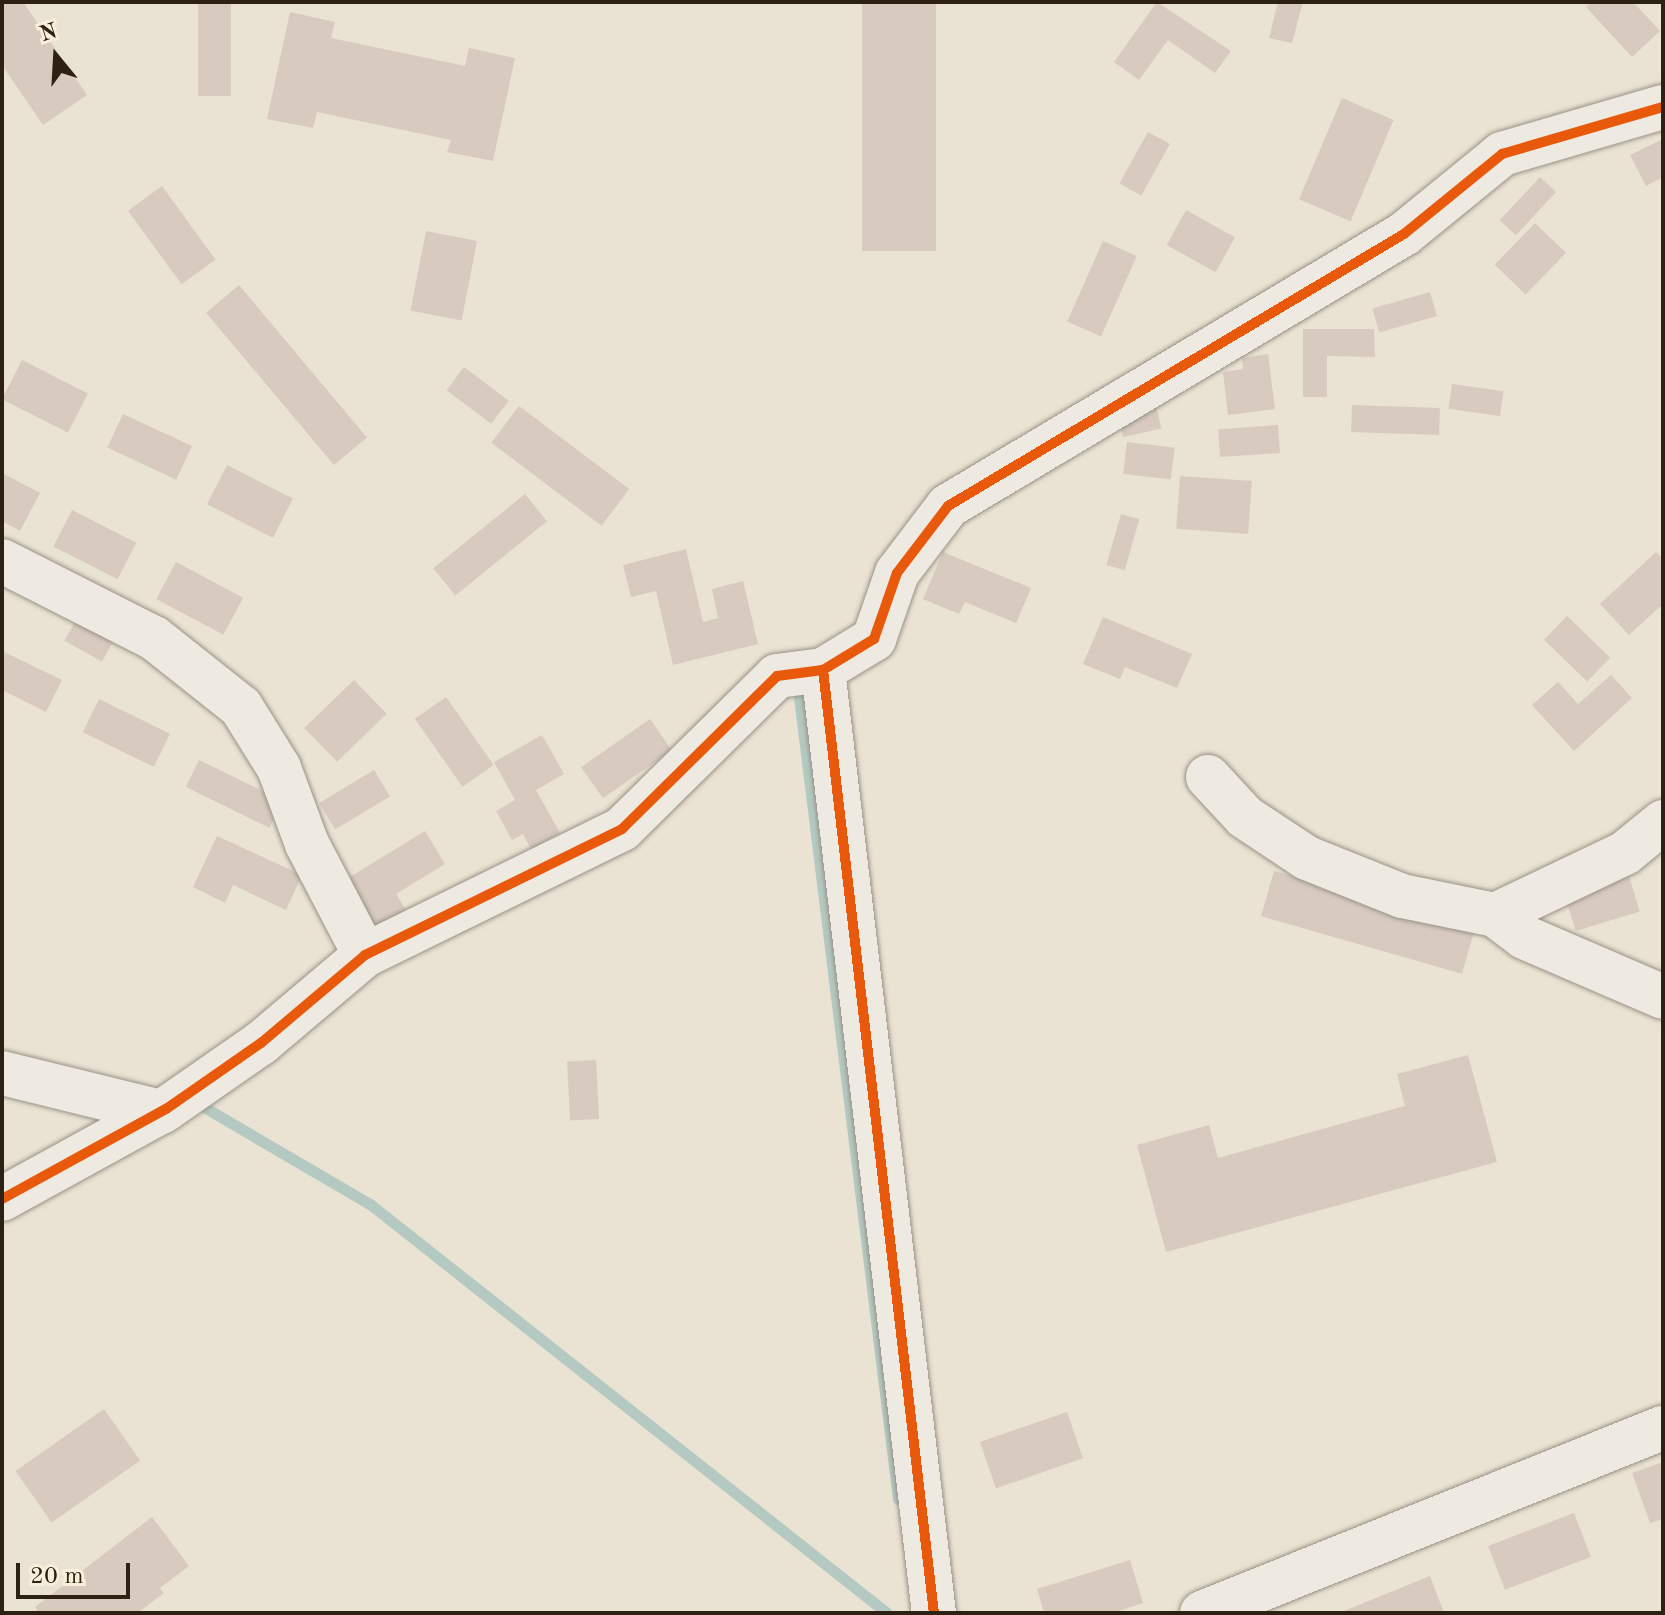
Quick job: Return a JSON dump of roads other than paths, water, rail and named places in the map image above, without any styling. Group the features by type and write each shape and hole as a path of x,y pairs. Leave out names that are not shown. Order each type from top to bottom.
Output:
{"street":[{"path":"2,1199 163,1110 205,1081 365,955 622,829 777,676 823,670 874,639 897,573 948,506 1404,234 1502,154 1663,107"},
{"path":"2,561 154,638 241,707 279,768 307,844 365,955"},
{"path":"823,670 934,1613"},
{"path":"1208,777 1245,817 1307,858 1402,896 1495,915 1524,937 1663,997"},
{"path":"1495,915 1625,853 1663,822"},
{"path":"2,1073 163,1110"},
{"path":"1202,1613 1663,1428"}],"waterway":[{"path":"799,697 898,1499"},
{"path":"197,1103 370,1204 887,1613"}]}
